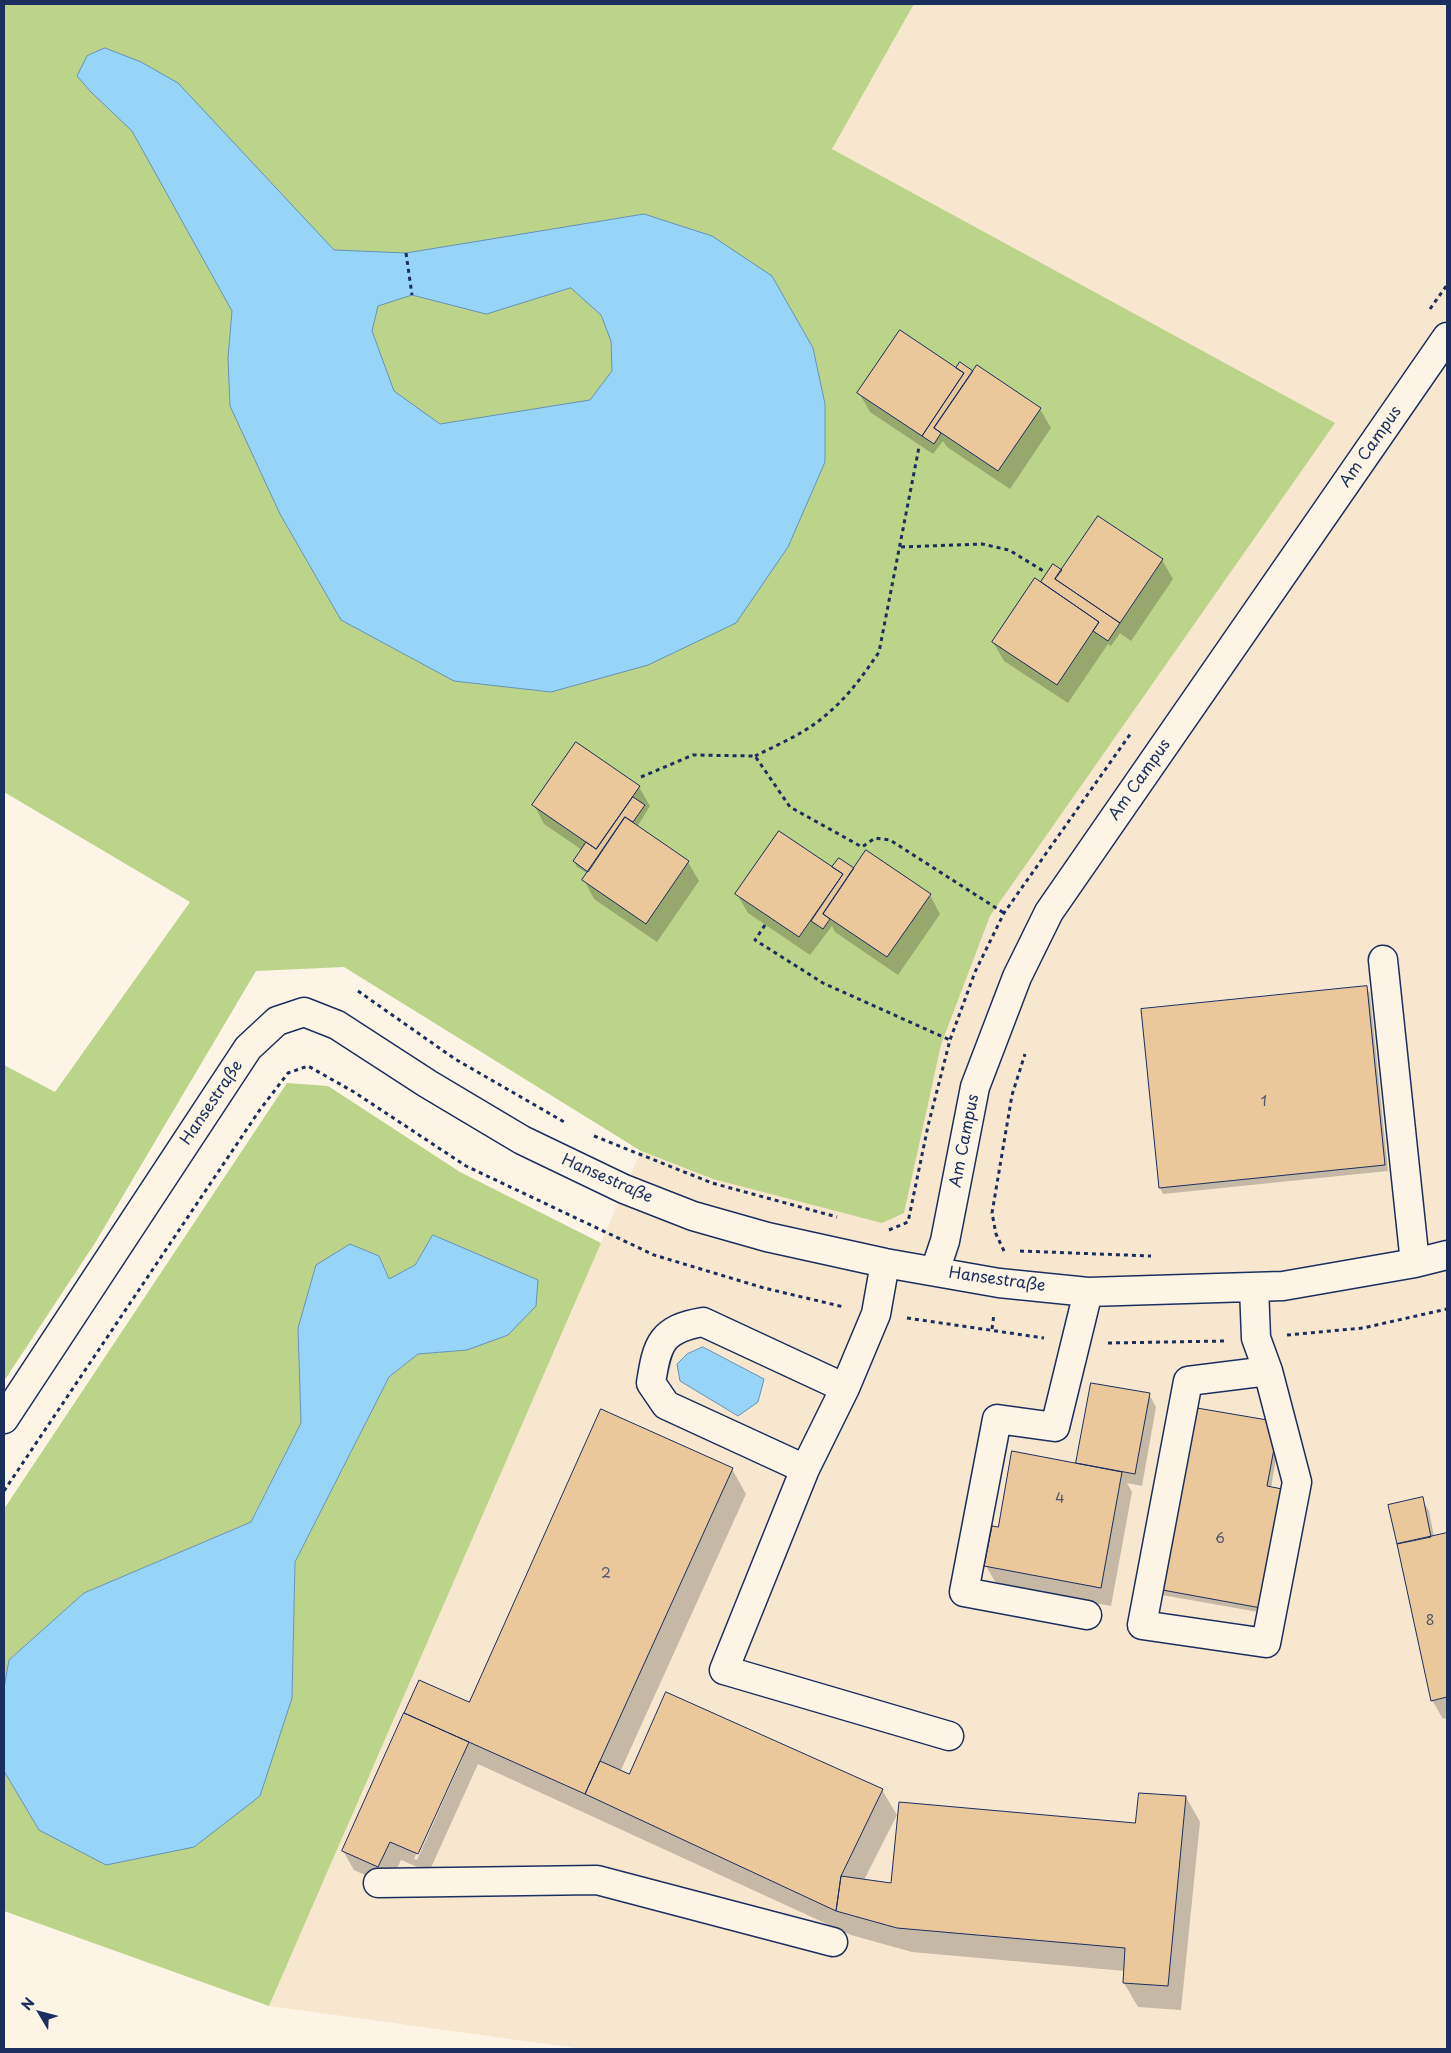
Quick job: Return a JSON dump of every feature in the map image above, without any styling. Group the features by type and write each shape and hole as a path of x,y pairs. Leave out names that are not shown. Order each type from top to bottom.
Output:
{"street":[{"name":"Am Campus","path":"935,1271 945,1241 976,1087 1017,977 1049,912 1447,338"},
{"path":"1383,960 1415,1263"},
{"name":"Hansestraße","path":"4,1419 248,1048 277,1021 304,1012 336,1025 428,1084 522,1140 624,1189 693,1216 739,1230 885,1263 999,1283 1088,1292 1283,1286 1415,1263 1447,1255"},
{"path":"885,1263 876,1314 844,1388 805,1469 724,1670 948,1736"},
{"path":"1254,1287 1256,1338 1268,1371 1296,1482 1266,1643 1142,1625 1188,1381 1268,1371"},
{"path":"1087,1615 964,1592 997,1419 1055,1427 1088,1292"},
{"path":"805,1469 666,1405 652,1383 655,1357 668,1334 684,1325 703,1322 844,1388"},
{"path":"378,1883 597,1880 833,1942"}],"path":[{"path":"406,254 412,295"},
{"path":"1425,317 1447,285"},
{"path":"641,777 693,755 755,756 815,724 842,701 861,680 879,652 920,447"},
{"path":"901,547 982,544 1009,550 1045,572"},
{"path":"886,1231 908,1222 928,1126 950,1040 975,972 1004,913 1134,729"},
{"path":"755,756 790,807 862,847 875,838 890,840 1004,913"},
{"path":"765,925 756,940 823,983 950,1040"},
{"path":"358,991 455,1058 570,1125"},
{"path":"992,1329 1004,1250 996,1234 992,1213 1012,1095 1025,1051"},
{"path":"4,1491 259,1111 288,1073 308,1066"},
{"path":"588,1134 712,1183 841,1218"},
{"path":"1004,1250 1157,1256"}],"shaded area":[{"path":"914,4 1447,4 1447,2049 583,2049 269,2006 641,1151 713,1179 941,1045 990,916 1334,423 832,149"}],"green space":[{"path":"4,4 914,4 832,149 1335,423 990,916 941,1045 904,1213 882,1223 713,1179 641,1151 344,967 256,971 95,1243 4,1381 4,1065 55,1092 190,902 4,792"},
{"path":"287,1083 328,1086 460,1172 601,1243 269,2006 4,1911 4,1771 39,1830 292,1698 295,1562 389,1377 418,1354 467,1350 415,1265 298,1328 301,1423 251,1522 84,1593 9,1660 4,1688 4,1509"}],"water":[{"path":"105,48 141,62 178,83 334,250 406,253 644,214 712,236 772,276 813,348 825,404 825,462 788,547 736,623 648,665 551,692 454,681 341,620 280,514 230,406 228,358 232,311 132,131 77,76 87,56","holes":["571,288 601,315 611,341 612,371 590,400 440,424 394,391 372,331 378,306 412,295 486,314"]},
{"path":"433,1235 538,1280 536,1306 508,1335 467,1350 418,1354 389,1377 295,1562 292,1698 260,1796 194,1847 106,1865 39,1830 4,1771 4,1688 9,1660 84,1593 251,1522 301,1423 298,1328 316,1265 350,1244 379,1256 389,1279 415,1265"},
{"path":"703,1347 764,1379 758,1402 738,1416 680,1381 677,1364 687,1354"}],"building":[{"path":"900,330 964,373 922,436 857,393"},
{"path":"960,362 973,371 934,428 941,433 934,444 922,436 964,373 956,368"},
{"path":"977,365 1041,408 998,471 934,428"},
{"path":"1098,516 1163,559 1120,623 1055,579"},
{"path":"1053,564 1062,570 1055,579 1120,623 1108,641 1093,631 1099,622 1041,582"},
{"path":"1035,578 1099,622 1057,685 992,642"},
{"path":"576,742 640,786 596,849 532,805"},
{"path":"633,797 645,805 633,822 625,817 588,872 573,861 586,842 596,849"},
{"path":"625,817 689,861 646,924 582,880"},
{"path":"779,831 843,874 799,937 735,894"},
{"path":"866,850 931,894 887,957 823,914"},
{"path":"839,858 854,868 823,914 830,919 823,929 811,921 843,874 832,867"},
{"path":"1367,986 1385,1165 1159,1188 1141,1009"},
{"path":"1091,1383 1150,1393 1135,1474 1076,1463"},
{"path":"1191,1407 1279,1422 1267,1486 1282,1489 1261,1608 1157,1589"},
{"path":"601,1409 733,1468 585,1794 404,1713 419,1680 469,1702"},
{"path":"1012,1451 1122,1472 1101,1588 984,1566 992,1526 998,1527"},
{"path":"1423,1497 1431,1537 1397,1544 1388,1505"},
{"path":"1447,1533 1447,1697 1431,1701 1397,1544"},
{"path":"666,1692 883,1789 841,1876 836,1911 585,1794 600,1761 629,1774"},
{"path":"404,1713 469,1742 418,1854 390,1842 378,1867 342,1851"},
{"path":"1139,1793 1186,1796 1168,1986 1123,1983 1125,1948 897,1928 836,1911 841,1876 891,1883 899,1802 1135,1823"}]}
